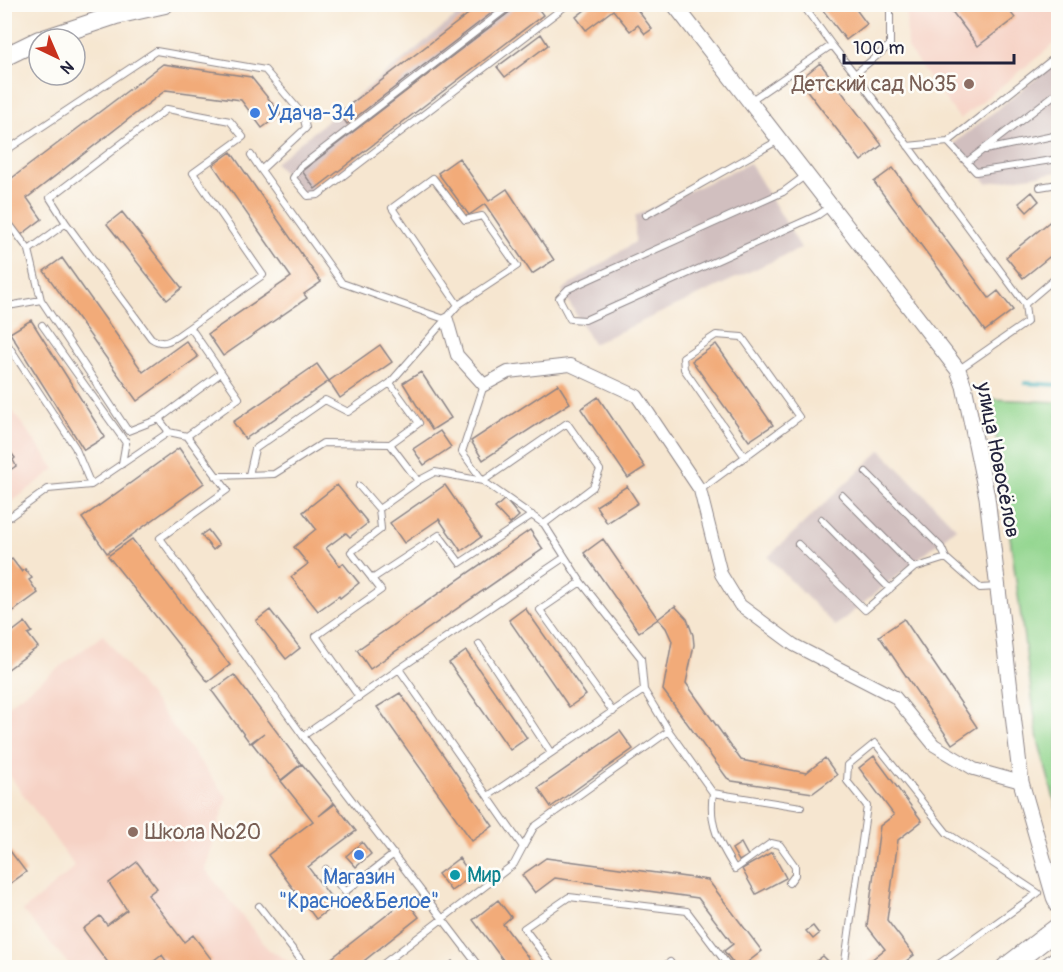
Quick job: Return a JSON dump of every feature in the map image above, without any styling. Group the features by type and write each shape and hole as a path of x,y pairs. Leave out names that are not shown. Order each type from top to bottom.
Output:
{"main road":[{"path":"80,27 116,15 165,4"},
{"path":"4,57 27,46"},
{"path":"1006,968 1059,928"},
{"path":"1048,968 1059,960"}],"street":[{"name":"улица Новосёлов","path":"674,4 958,370 964,386 987,497 1022,782 1054,897 1059,906"},
{"path":"447,320 457,355 484,385 508,372 570,365 637,396 700,490 721,573 740,605 794,645 896,698 934,745 974,769 1022,782"}],"lane":[{"path":"512,4 300,167 293,178 308,196 318,195 568,4"},
{"path":"802,4 1025,304 1028,322 958,370"},
{"path":"855,74 890,45 890,4"},
{"path":"749,101 832,45"},
{"path":"4,152 156,51 264,70 280,88 303,115 306,128 261,170"},
{"path":"908,146 948,142 1059,56"},
{"path":"967,162 1059,92"},
{"path":"167,109 230,121 243,137 193,173 263,275 190,327 166,343 158,343 151,338 66,224 50,198 167,109"},
{"path":"982,150 1058,135"},
{"path":"646,215 780,140"},
{"path":"948,142 976,172 1059,159"},
{"path":"250,155 342,283 447,320"},
{"path":"807,175 783,192 568,289 559,298 570,319 585,320 818,215 831,206"},
{"path":"249,475 255,450 325,400 348,412 390,383 458,305 517,266 482,216 465,220 434,178 392,208 458,305"},
{"path":"1040,187 1059,184"},
{"path":"4,217 29,250 41,300 128,431 122,464"},
{"path":"29,250 66,224"},
{"path":"1025,304 1059,276"},
{"path":"6,305 41,300"},
{"path":"42,325 126,443"},
{"path":"187,436 239,398 190,327"},
{"path":"700,490 745,457 799,417 742,337 716,335 683,357 684,369 745,457"},
{"path":"6,342 75,447 91,485"},
{"path":"128,431 159,419 222,373"},
{"path":"216,476 274,474 323,443 390,444 419,423 390,383"},
{"path":"484,385 462,452 483,481 544,524 581,582 640,658 644,690 713,793 801,807"},
{"path":"159,419 169,432 187,436 226,490 160,538 303,736 480,968"},
{"path":"379,509 417,481 435,472 483,481 567,423 600,470 593,487 544,524"},
{"path":"4,521 48,489 91,485 169,432"},
{"path":"390,444 417,481"},
{"path":"866,472 941,547 946,558 980,588 999,587"},
{"path":"359,486 379,509 381,529 351,552 381,590 316,636 359,697"},
{"path":"842,495 914,568"},
{"path":"372,579 439,535 460,563 532,515"},
{"path":"821,519 890,589"},
{"path":"798,544 865,610 914,568 946,558"},
{"path":"303,736 565,557"},
{"path":"581,582 540,610 613,712"},
{"path":"479,644 551,753"},
{"path":"399,669 523,847"},
{"path":"488,796 644,690"},
{"path":"378,968 514,864 534,827 669,730"},
{"path":"844,968 867,806 847,780 848,765 875,743 947,833 1038,893 933,968"},
{"path":"713,793 710,808 712,822 722,847 735,869 771,843 780,845 795,866 795,875 789,883"},
{"path":"326,869 345,892 394,854"},
{"path":"554,968 524,928 569,897 687,911 730,968"},
{"path":"259,906 307,968"},
{"path":"662,968 670,962 674,968"}],"shaded area":[{"path":"470,5 544,5 307,199 275,163"},
{"name":"Детский сад №35","path":"906,5 1058,5 1058,41 960,119 907,48"},
{"path":"1058,61 1058,172 987,183 952,145"},
{"path":"750,163 801,248 593,344 562,290 635,242 635,216"},
{"path":"4,399 55,469 5,507 4,507"},
{"path":"881,450 956,528 835,626 768,557"},
{"name":"Школа №20","path":"103,635 227,797 205,869 268,949 298,967 71,967 23,911 75,867 5,769 4,708"}],"green space":[{"path":"991,399 1058,402 1058,813 1038,740"}],"building":[{"path":"520,4 535,4 543,15 315,189 302,171"},
{"path":"593,4 633,4 652,29 645,34 638,25 630,31 613,10 586,30 576,17"},
{"path":"818,4 852,4 867,24 846,40"},
{"path":"958,4 1004,4 1015,18 978,46 951,10"},
{"path":"480,5 502,5 347,124 339,113"},
{"path":"541,34 548,45 505,77 497,67"},
{"path":"820,63 882,145 861,161 799,80"},
{"path":"163,64 251,77 281,114 262,128 241,100 166,90 27,198 42,219 21,235 4,212 4,184"},
{"path":"231,152 321,282 304,294 307,298 223,356 208,334 291,277 213,165"},
{"path":"459,158 489,201 507,189 554,260 532,274 485,204 469,215 438,173"},
{"path":"893,168 989,298 998,291 1013,310 985,331 874,182"},
{"path":"1032,192 1039,201 1027,212 1019,203"},
{"path":"122,212 182,288 167,300 107,224"},
{"path":"1058,215 1058,250 1023,278 1006,257"},
{"path":"62,258 143,372 186,341 198,357 137,401 44,271"},
{"path":"31,320 105,437 84,450 10,333"},
{"path":"716,344 773,425 749,441 692,361"},
{"path":"380,345 392,362 340,398 329,381"},
{"path":"317,364 329,381 245,439 233,422"},
{"path":"421,372 451,418 432,430 403,383"},
{"path":"558,384 570,403 483,460 471,441"},
{"path":"598,397 645,467 628,478 581,409"},
{"path":"440,431 451,447 424,465 413,449"},
{"path":"6,446 15,458 13,460 16,466 4,474 4,448"},
{"path":"179,448 204,483 107,553 82,518"},
{"path":"337,485 368,523 350,537 346,533 326,548 340,566 343,563 359,583 318,611 291,577 308,564 294,547 316,529 303,512"},
{"path":"445,485 481,537 461,551 439,519 404,543 390,523"},
{"path":"627,486 638,503 607,523 596,506"},
{"path":"505,499 519,516 510,524 495,508"},
{"path":"208,530 219,545 213,550 201,535"},
{"path":"530,530 543,549 370,669 357,650"},
{"path":"132,539 230,665 208,682 108,556"},
{"path":"603,539 658,619 639,632 584,553"},
{"path":"12,559 22,572 25,569 32,578 29,580 38,593 4,618 4,565"},
{"path":"675,606 687,619 693,635 694,645 686,683 741,760 806,773 825,758 837,775 813,793 732,781 727,778 663,690 672,641 666,628 658,619"},
{"path":"525,608 586,695 569,707 509,620"},
{"path":"270,610 300,648 286,659 256,621"},
{"path":"904,619 977,727 952,744 879,636"},
{"path":"25,622 32,632 28,634 38,647 4,672 4,631 8,635"},
{"path":"466,651 527,738 510,750 449,663"},
{"path":"234,675 301,764 281,780 252,743 264,733 250,743 212,691"},
{"path":"400,693 493,826 472,841 377,707"},
{"path":"620,731 633,749 551,807 538,788"},
{"path":"874,756 922,821 898,840 887,920 914,955 897,968 861,968 885,949 867,926 880,826 894,815 859,768"},
{"path":"302,764 334,803 319,816 335,804 356,831 308,867 336,904 316,919 268,855 313,821 281,781"},
{"name":"Магазин \"Красное&Белое\"","path":"362,842 371,854 356,867 346,856"},
{"path":"4,843 26,872 4,888"},
{"path":"741,843 748,856 739,861 732,849"},
{"path":"772,852 786,878 756,894 742,869"},
{"name":"Мир","path":"459,858 472,876 451,891 438,874"},
{"path":"546,858 708,880 762,951 737,968 724,951 733,944 698,898 555,878 535,893 522,875"},
{"path":"137,862 157,888 148,895 184,942 193,935 212,960 201,968 171,968 162,955 145,968 112,968 83,929 100,916 107,925 127,910 109,883"},
{"path":"406,900 419,917 355,968 325,968 323,965"},
{"path":"498,900 511,917 503,924 536,968 509,968 473,920"},
{"path":"813,926 819,934 813,939 806,931"},
{"path":"823,956 828,961 819,968 815,962"},
{"path":"452,961 457,968 444,968"}],"waterway":[{"path":"1025,383 1058,385"}],"place":[{"name":"Детский сад №35","path":"969,84"},
{"name":"Удача-34","path":"255,113"},
{"name":"Школа №20","path":"133,832"},
{"name":"Магазин \"Красное&Белое\"","path":"359,855"},
{"name":"Мир","path":"455,875"}]}
